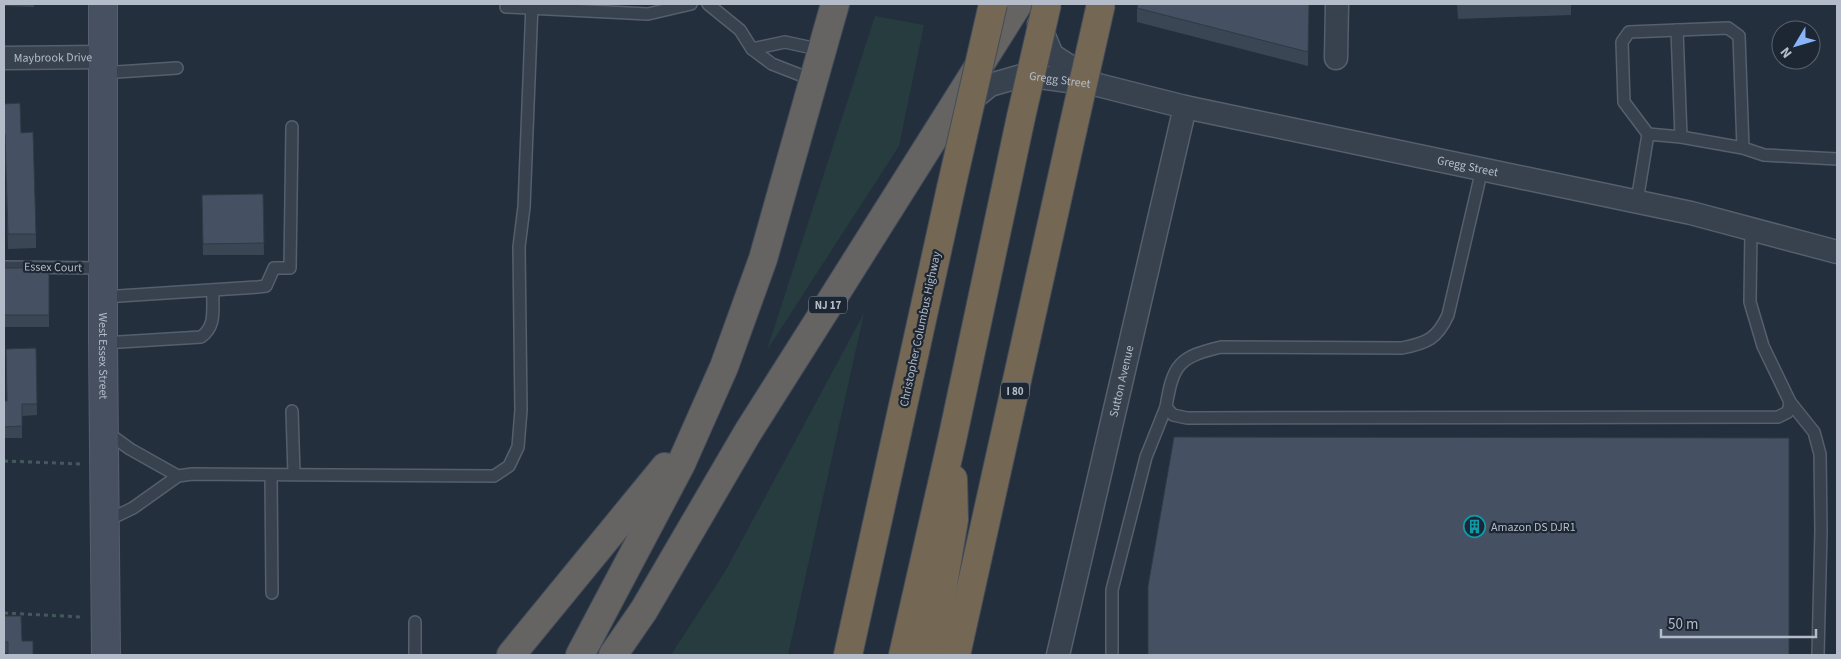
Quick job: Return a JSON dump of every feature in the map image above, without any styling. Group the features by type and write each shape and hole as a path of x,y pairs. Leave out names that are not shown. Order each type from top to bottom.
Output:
{"highway":[{"path":"580,655 681,464 724,367 763,259 798,142 813,80 835,4"},
{"name":"Christopher Columbus Highway","path":"848,655 993,4"},
{"name":"NJ 17","path":"613,655 644,610 748,432 1018,4"},
{"path":"903,655 1047,4"},
{"name":"I 80","path":"956,655 1101,4"},
{"path":"512,655 696,429"},
{"path":"931,655 954,520 952,440"}],"main road":[{"name":"West Essex Street","path":"103,4 103,343 106,655"}],"street":[{"name":"Gregg Street","path":"1035,4 1037,19 1052,55 1098,85"},
{"path":"1336,58 1337,4"},
{"name":"Maybrook Drive","path":"4,58 102,65"},
{"name":"Gregg Street","path":"945,120 990,85 1025,75 1098,85 1185,107 1691,212 1837,252"},
{"name":"Sutton Avenue","path":"1058,655 1185,107"}],"lane":[{"path":"506,8 532,6 648,14 691,4"},
{"path":"708,4 740,30 752,49 772,64 813,80"},
{"path":"104,522 132,508 178,476 192,474 494,476 509,466 518,447 521,410 519,247 524,212 532,6"},
{"path":"1636,201 1648,134 1624,102 1622,42 1629,32 1728,28 1738,36 1743,148"},
{"path":"1677,30 1681,137"},
{"path":"752,49 785,42 822,50"},
{"path":"102,65 177,68"},
{"path":"103,297 266,286 274,268 290,268 292,127"},
{"path":"1648,134 1681,137 1743,148 1764,155 1837,159"},
{"path":"1112,655 1112,590 1146,457 1166,407 1175,369 1187,359 1202,352 1222,347 1402,348 1422,344 1431,339 1442,327 1448,315 1482,169"},
{"path":"1751,229 1750,302 1764,346 1790,402 1814,432 1820,454 1821,530 1818,655"},
{"name":"Essex Court","path":"4,267 103,268"},
{"path":"103,343 201,337 208,332 212,324 212,290"},
{"path":"1166,407 1173,415 1187,418 1778,417 1788,412 1790,402"},
{"path":"292,411 294,474"},
{"path":"104,430 130,449 178,476"},
{"path":"271,475 272,592"},
{"path":"415,622 415,655"}],"path":[{"path":"4,461 104,465"},
{"path":"4,613 105,618"}],"green space":[{"path":"875,16 924,25 899,146 767,350"},
{"path":"864,313 788,655 671,655 726,570"}],"building":[{"path":"1138,4 1309,4 1308,52 1137,8"},
{"path":"20,103 21,133 33,132 36,234 8,234 4,104"},
{"path":"263,194 264,243 203,244 202,195"},
{"path":"4,268 49,268 49,315 4,315"},
{"path":"36,348 37,404 22,404 22,426 4,427 4,401 7,401 6,349"},
{"name":"Amazon DS DJR1","path":"1174,437 1789,438 1789,655 1148,655 1148,586"},
{"path":"4,616 21,616 22,641 33,641 33,655 8,655 8,642 4,642"}],"place":[{"name":"Amazon DS DJR1","path":"1475,527"}]}
